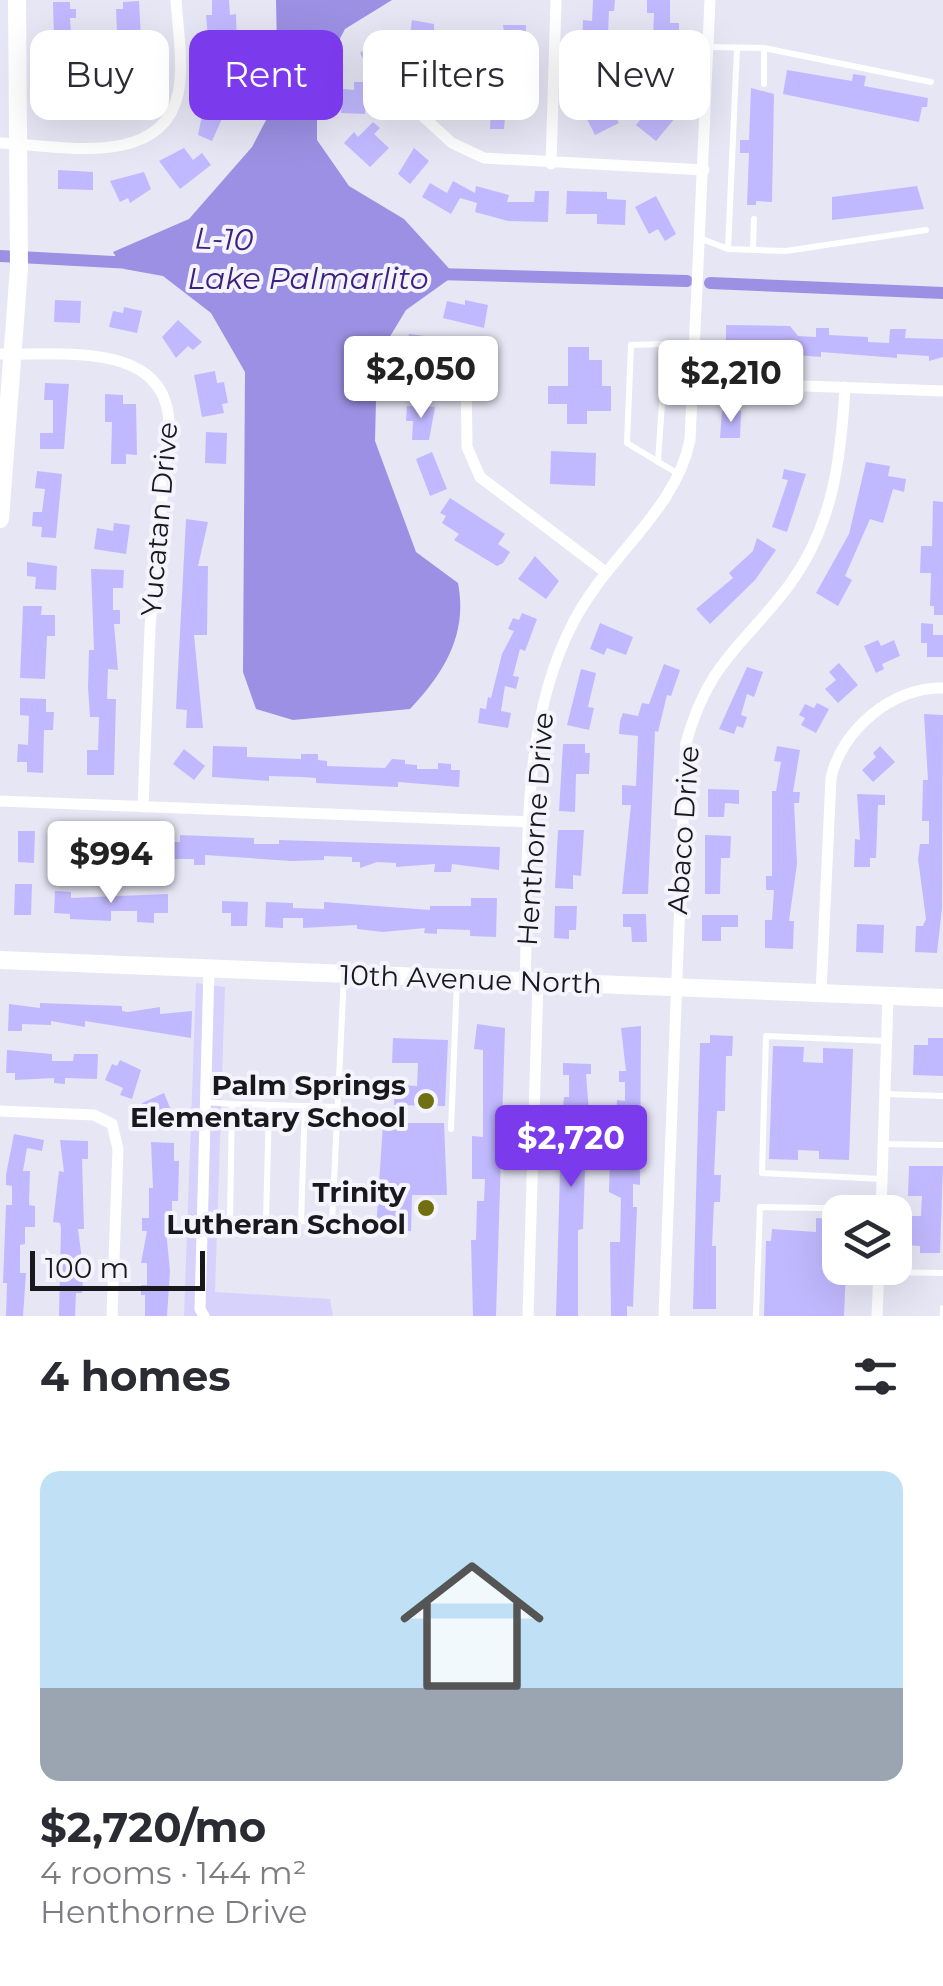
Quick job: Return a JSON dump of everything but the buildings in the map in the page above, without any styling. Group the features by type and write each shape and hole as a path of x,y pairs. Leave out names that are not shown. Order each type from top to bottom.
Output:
{"street":[{"path":"0,519 7,354 19,268 17,0"},
{"path":"0,143 116,147 141,140 156,130 178,94 176,0"},
{"path":"550,164 556,0"},
{"name":"Henthorne Drive","path":"709,30 710,0"},
{"path":"426,120 468,152 502,161 704,170"},
{"name":"Henthorne Drive","path":"528,1316 535,755 548,685 571,626 604,571 660,507 680,476 690,440 696,382 706,120"},
{"name":"Yucatan Drive","path":"7,354 125,361 152,379 168,408 150,627 143,806"},
{"path":"466,365 467,447 480,477 604,571"},
{"path":"696,382 943,392"},
{"name":"Abaco Drive","path":"664,1316 682,770 694,716 721,662 788,586 823,523 839,467 845,388"},
{"path":"822,993 831,778 836,761 850,738 888,702 912,690 943,688"},
{"path":"0,801 532,822"},
{"name":"10th Avenue North","path":"0,960 943,998"},
{"path":"204,1316 200,1309 210,968"},
{"path":"881,1195 888,997"},
{"path":"0,1111 94,1115 112,1124 118,1150 112,1316"},
{"path":"877,1316 878,1285"}],"lane":[{"path":"710,47 764,48 931,82"},
{"path":"728,249 736,48"},
{"path":"764,48 764,84"},
{"path":"753,250 754,219"},
{"path":"702,240 728,249 786,251 926,230"},
{"path":"680,476 627,443 631,345 696,343"},
{"path":"658,462 666,344"},
{"path":"232,1104 230,1219 332,1222 344,974"},
{"path":"451,1129 456,979"},
{"path":"882,1178 762,1173 766,1036 887,1041"},
{"path":"885,1094 943,1096"},
{"path":"206,1102 338,1108"},
{"path":"266,1220 270,1105"},
{"path":"301,1221 305,1106"},
{"path":"883,1144 943,1145"},
{"path":"756,1316 760,1207 822,1209"},
{"path":"912,1272 943,1273"},
{"path":"943,1308 943,1316"}],"shaded area":[{"path":"196,983 225,987 215,1292 330,1299 333,1316 184,1316"}],"water":[{"name":"Lake Palmarlito","path":"276,0 392,0 343,33 277,30"},
{"name":"Lake Palmarlito","path":"266,120 317,120 317,140 349,186 404,219 455,275 406,310 377,358 375,441 416,552 458,583 460,602 456,636 443,667 410,709 293,720 256,709 243,672 245,372 211,313 163,276 124,269 113,252 189,219 252,147"}],"waterway":[{"name":"L-10","path":"0,256 132,263"},
{"name":"L-10","path":"437,274 687,281"},
{"name":"L-10","path":"710,283 943,293"}],"place":[{"name":"Palm Springs Elementary School","path":"426,1101"},
{"name":"Trinity Lutheran School","path":"426,1208"}]}
